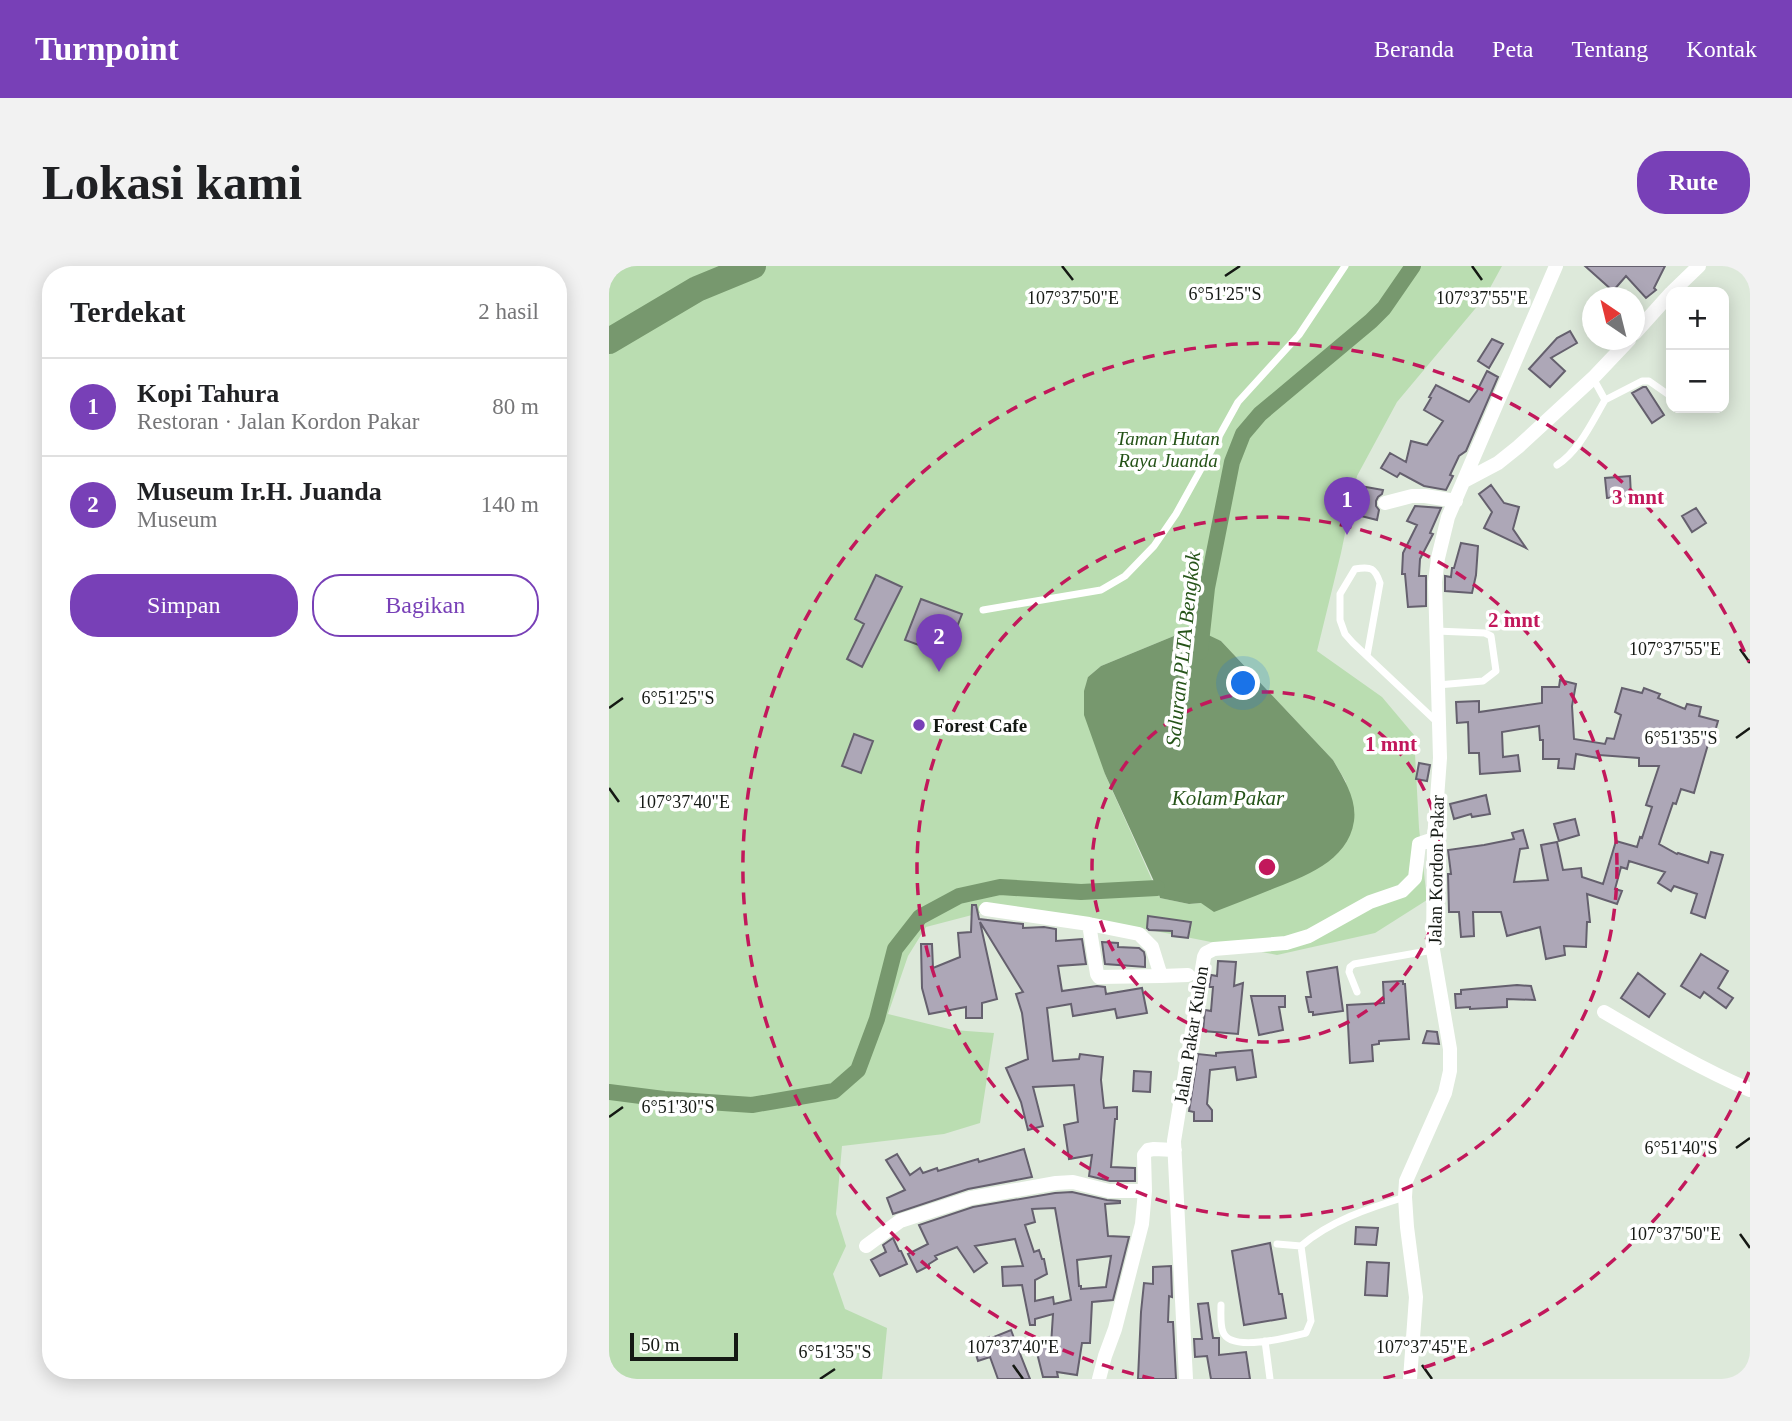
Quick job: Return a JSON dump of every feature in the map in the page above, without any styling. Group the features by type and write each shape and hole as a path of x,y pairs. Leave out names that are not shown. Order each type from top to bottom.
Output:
{"street":[{"name":"Jalan Kordon Pakar","path":"1410,1379 1416,1297 1405,1197 1406,1181 1445,1093 1450,1071 1450,1049 1433,950 1434,839 1440,758 1435,582 1438,558 1448,517 1550,269"},
{"path":"1676,287 1690,269"},
{"path":"1645,321 1666,299"},
{"path":"1464,481 1498,463 1518,447 1620,350"},
{"path":"1385,503 1412,496 1456,501"},
{"name":"Jalan Pakar Kulon","path":"1174,1146 1206,953 1214,949 1286,943 1309,936 1370,902 1402,891 1415,878 1419,844 1434,839"},
{"path":"986,909 1139,934 1152,947 1161,976"},
{"path":"1089,924 1099,977 1188,975"},
{"path":"1604,1012 1685,1059 1750,1090"},
{"path":"1100,1379 1143,1224 1144,1155 1147,1150 1174,1146 1186,1379"},
{"path":"866,1246 900,1222 971,1198 1073,1182 1109,1191 1145,1191"}],"lane":[{"path":"983,610 1101,590 1125,576 1154,546 1176,514 1238,402 1299,335 1345,266"},
{"path":"1593,378 1605,400"},
{"path":"1557,465 1573,451 1605,400 1642,381 1650,381 1666,393"},
{"path":"1367,656 1380,583 1377,573 1364,568 1355,569 1341,594 1339,620 1345,634 1367,656 1424,711 1438,723"},
{"path":"1436,631 1485,633 1491,636 1496,671 1483,681 1438,685"},
{"path":"1357,992 1349,972 1354,964 1433,950"},
{"path":"1277,1244 1301,1246 1312,1236 1349,1217 1405,1197"},
{"path":"1221,1305 1223,1332 1228,1339 1236,1343 1265,1341 1306,1333 1311,1321 1301,1246"},
{"path":"1265,1341 1270,1379"}],"green space":[{"name":"Taman Hutan Raya Juanda","path":"609,266 1502,266 1485,297 1397,402 1357,476 1317,651 1382,697 1414,735 1419,828 1427,900 1375,933 1277,955 1069,914 995,909 926,927 908,956 888,1014 953,1030 994,1033 980,1123 944,1134 842,1146 836,1214 846,1246 833,1274 845,1309 887,1328 882,1379 609,1379","holes":["1186,631 1221,641 1333,760 1346,782 1201,903 1189,904 1160,898 1105,774 1088,677 1101,666"]}],"water":[{"name":"Kolam Pakar","path":"1186,631 1202,632 1221,641 1333,760 1349,789 1354,805 1354,821 1350,835 1343,847 1322,866 1296,880 1214,912 1201,903 1189,904 1160,898 1105,774 1084,715 1084,691 1088,677 1101,666"}],"building":[{"path":"1585,266 1665,266 1654,288 1656,290 1646,298 1645,287 1636,287 1626,276 1616,287 1609,287"},
{"path":"1570,331 1577,343 1551,358 1565,371 1550,387 1529,369 1557,338"},
{"path":"1492,339 1503,344 1489,368 1478,361"},
{"path":"1487,371 1498,377 1466,451 1459,456 1450,475 1453,476 1446,490 1424,486 1400,473 1397,477 1381,468 1390,453 1406,462 1411,441 1427,445 1443,421 1424,410 1436,385 1469,402"},
{"path":"1646,387 1664,415 1652,423 1632,393"},
{"path":"1630,476 1631,496 1607,498 1605,478"},
{"path":"1491,485 1504,503 1519,507 1513,529 1526,548 1484,528 1492,512 1479,494"},
{"path":"1366,487 1383,490 1376,501 1379,510 1377,520 1361,516"},
{"path":"1415,506 1441,508 1430,533 1433,534 1420,559 1419,576 1426,576 1426,606 1408,607 1405,574 1402,574 1403,553 1417,525 1407,521"},
{"path":"1696,508 1706,523 1692,532 1682,516"},
{"path":"1461,543 1478,546 1472,593 1445,591 1445,576 1451,577"},
{"path":"876,575 902,587 862,667 847,659 864,624 855,619"},
{"path":"921,599 962,614 946,655 905,640"},
{"path":"1560,680 1576,684 1572,706 1574,739 1605,744 1607,738 1614,739 1621,715 1615,712 1622,688 1642,693 1644,688 1660,694 1658,698 1685,709 1687,704 1701,707 1699,716 1718,721 1712,742 1709,741 1694,793 1681,789 1676,804 1673,803 1659,844 1677,854 1708,863 1711,852 1723,855 1705,918 1691,913 1697,894 1674,886 1671,891 1658,883 1665,872 1629,861 1627,869 1621,867 1615,889 1622,891 1617,904 1587,894 1590,922 1587,922 1586,947 1564,946 1565,955 1546,959 1540,927 1507,936 1501,912 1473,912 1474,936 1461,937 1459,912 1449,912 1448,874 1451,874 1448,850 1514,839 1512,833 1523,830 1528,848 1520,849 1514,882 1548,880 1541,845 1557,842 1563,870 1581,868 1582,877 1603,884 1616,841 1637,847 1652,807 1646,805 1659,766 1639,766 1639,758 1599,755 1598,758 1576,754 1574,769 1558,768 1559,759 1543,759 1543,740 1540,740 1539,726 1502,732 1503,757 1518,755 1520,771 1480,774 1479,753 1469,753 1468,722 1457,723 1456,702 1479,701 1479,712 1542,703 1542,687 1559,687"},
{"path":"854,734 873,741 861,773 842,766"},
{"path":"1419,763 1430,765 1427,781 1416,779"},
{"path":"1486,795 1490,814 1472,817 1471,814 1454,819 1450,804"},
{"path":"1575,819 1579,835 1559,841 1554,824"},
{"path":"972,905 976,905 979,919 1023,924 1023,928 1056,929 1056,941 1082,939 1086,964 1058,966 1062,991 1097,986 1105,987 1106,994 1142,988 1147,1013 1117,1018 1115,1009 1073,1016 1071,1004 1047,1008 1053,1061 1079,1059 1080,1054 1103,1057 1101,1080 1104,1108 1117,1107 1111,1167 1135,1168 1135,1181 1110,1181 1089,1176 1092,1155 1069,1159 1064,1125 1078,1122 1074,1085 1033,1087 1043,1126 1028,1130 1021,1102 1006,1068 1028,1059 1022,1013 1016,994 1023,992 980,922 997,999 982,1003 982,1018 966,1018 966,1007 929,1014 922,988 921,944 932,944 933,968 960,957 958,933 971,932"},
{"path":"1148,916 1191,922 1188,938 1172,936 1172,931 1149,930"},
{"path":"1102,942 1118,943 1118,947 1139,948 1144,952 1145,967 1105,964"},
{"path":"1701,954 1728,971 1718,988 1733,998 1726,1008 1704,992 1700,998 1681,986"},
{"path":"1218,961 1236,962 1234,986 1243,983 1238,1034 1203,1031 1205,1010 1211,1011 1211,975 1217,976"},
{"path":"1337,967 1343,1011 1313,1015 1313,1012 1309,1012 1306,997 1311,997 1307,972"},
{"path":"1638,973 1665,994 1649,1017 1621,998"},
{"path":"1403,981 1409,1039 1379,1041 1379,1044 1372,1045 1373,1061 1350,1063 1347,1005 1384,1003 1383,982"},
{"path":"1531,986 1535,1000 1507,999 1507,1007 1456,1008 1455,994 1461,994 1461,990"},
{"path":"1251,996 1285,996 1285,1007 1279,1007 1283,1030 1259,1035"},
{"path":"1427,1031 1437,1032 1439,1044 1423,1043"},
{"path":"1252,1050 1256,1077 1237,1080 1235,1067 1210,1070 1207,1104 1212,1110 1212,1121 1194,1121 1194,1112 1189,1111 1198,1054 1216,1056 1216,1053"},
{"path":"1134,1071 1151,1072 1150,1092 1133,1091"},
{"path":"1024,1149 1032,1177 968,1189 893,1214 887,1198 905,1190 886,1160 897,1154 910,1175 920,1168 923,1173 937,1168 938,1171"},
{"path":"1072,1192 1120,1201 1105,1204 1108,1236 1129,1237 1113,1300 1092,1302 1090,1343 1082,1343 1077,1375 1057,1372 1058,1377 1043,1377 1035,1345 1051,1345 1053,1314 1035,1319 1035,1325 1030,1325 1022,1285 1003,1286 1002,1267 1023,1266 1015,1239 975,1246 987,1263 974,1272 957,1247 935,1256 937,1259 917,1272 908,1254 928,1244 919,1225 973,1207","holes":["1055,1208 1071,1300 1054,1304 1053,1297 1035,1301 1035,1280 1047,1274 1044,1259 1039,1250 1034,1252 1025,1225 1035,1222 1032,1209","1111,1256 1106,1287 1081,1289 1077,1260"]},
{"path":"1356,1227 1378,1228 1376,1245 1355,1244"},
{"path":"893,1238 907,1264 880,1276 871,1260 886,1252 883,1245"},
{"path":"1270,1243 1286,1318 1244,1325 1232,1251"},
{"path":"1367,1262 1389,1263 1387,1296 1365,1295"},
{"path":"1171,1266 1172,1297 1169,1296 1168,1322 1173,1322 1176,1379 1138,1379 1144,1283 1153,1284 1153,1267"},
{"path":"1208,1303 1213,1338 1219,1338 1219,1355 1246,1352 1250,1379 1211,1379 1207,1356 1195,1357 1194,1339 1202,1339 1198,1304"},
{"path":"1011,1330 1030,1379 998,1379 990,1357 978,1361 972,1342 989,1339"}],"waterway":[{"path":"609,341 697,289 753,266"},
{"name":"Saluran PLTA Bengkok","path":"1200,652 1207,588 1232,462 1243,434 1260,414 1371,321 1384,308 1413,266"},
{"path":"609,1092 752,1105 834,1091 858,1070 877,1019 895,949 920,917 959,896 1000,887 1081,892 1157,888"}],"place":[{"name":"Kopi Tahura","path":"1347,535"},
{"name":"Museum Ir.H. Juanda","path":"939,672"},
{"name":"Forest Cafe","path":"919,725"}]}
